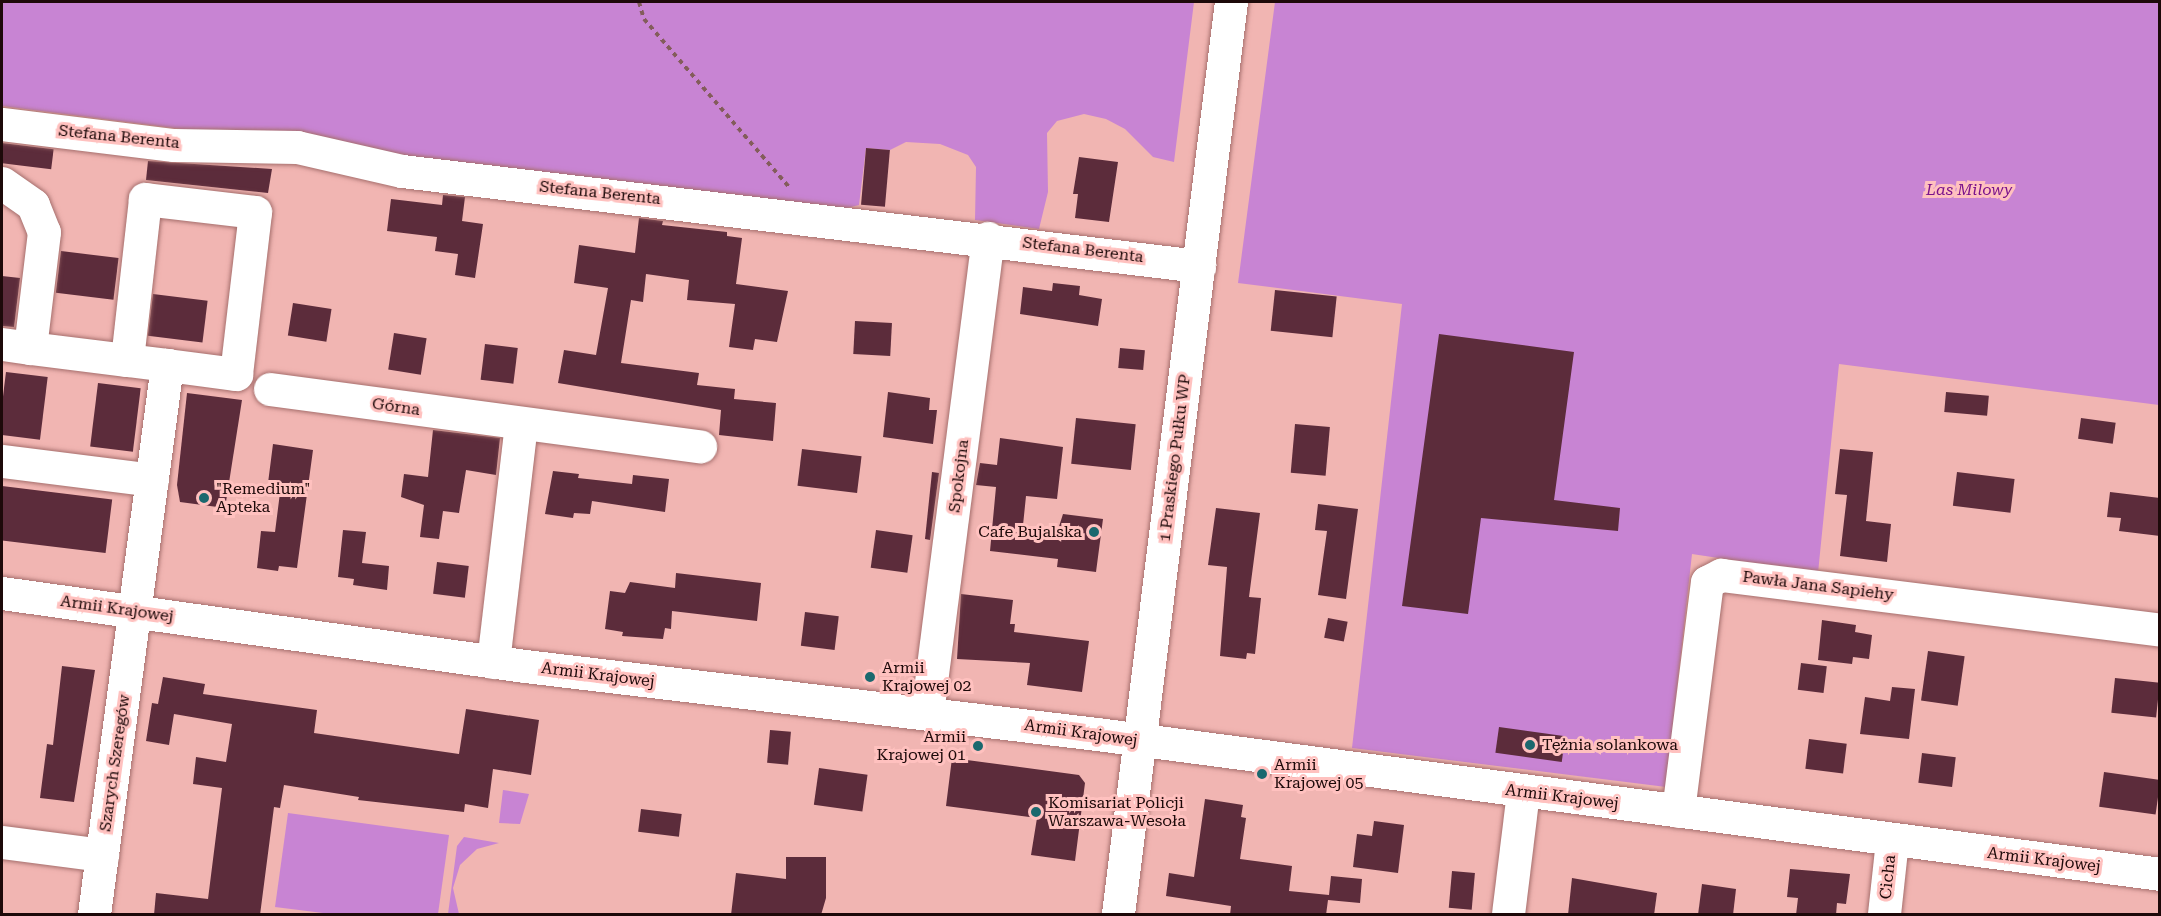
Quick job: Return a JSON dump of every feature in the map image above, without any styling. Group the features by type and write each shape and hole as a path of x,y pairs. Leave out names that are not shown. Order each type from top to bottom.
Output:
{"street":[{"name":"1 Praskiego Pułku WP","path":"1118,915 1232,2"},
{"name":"Stefana Berenta","path":"2,124 174,145 297,147 402,171 988,238 1200,266"},
{"path":"2,183 33,205 44,232 16,346 236,374 255,212 145,199 127,360"},
{"name":"Spokojna","path":"927,714 988,238"},
{"name":"Szarych Szeregów","path":"94,915 167,365"},
{"name":"Górna","path":"270,389 700,446"},
{"path":"493,662 521,424"},
{"path":"2,461 152,480"},
{"name":"Pawła Jana Sapiehy","path":"1678,811 1707,582 1721,575 2160,630"},
{"name":"Armii Krajowej","path":"2,593 493,662 927,714 2160,874"},
{"path":"1508,915 1523,792"},
{"name":"Cicha","path":"1884,915 1892,840"},
{"path":"2,842 102,855"}],"path":[{"path":"639,2 644,20 816,218"}],"green space":[{"path":"2,2 1194,2 1174,162 1153,157 1125,129 1106,119 1084,114 1057,121 1047,133 1048,192 1039,229 975,220 976,167 968,155 940,144 906,142 890,150 866,148 859,205 831,212 2,106"},
{"name":"Las Milowy","path":"1275,2 2159,2 2159,405 1839,364 1818,573 1692,554 1666,787 1352,748 1402,304 1238,283"},
{"path":"503,790 529,794 520,824 499,823"},
{"path":"288,813 449,835 438,914 331,914 275,907"},
{"path":"464,837 499,843 477,849 460,865 453,888 459,914 448,914 457,846"}],"building":[{"path":"2,143 54,149 51,169 2,163"},
{"path":"866,148 890,150 885,207 861,205"},
{"path":"1079,157 1118,162 1109,222 1075,218 1078,194 1073,194"},
{"path":"148,161 272,169 268,193 146,180"},
{"path":"443,195 465,197 462,221 483,224 475,278 455,275 458,254 435,251 437,237 387,231 391,199 442,205"},
{"path":"639,218 663,221 662,225 727,232 727,236 742,238 736,284 788,291 777,342 755,339 753,350 729,347 735,304 687,300 689,280 646,274 643,302 631,300 621,363 699,373 697,385 735,389 734,399 776,403 773,441 719,435 721,410 558,383 564,350 596,355 608,288 574,283 579,245 635,253"},
{"path":"61,251 119,258 113,300 56,293"},
{"path":"2,276 20,278 14,327 2,326"},
{"path":"1053,283 1080,286 1079,295 1102,299 1098,326 1020,314 1023,287 1052,291"},
{"path":"1275,290 1337,296 1332,337 1271,331"},
{"path":"153,294 208,301 202,342 148,336"},
{"path":"293,303 332,309 326,342 288,336"},
{"path":"855,321 892,323 890,356 853,354"},
{"path":"394,333 427,338 421,375 388,370"},
{"path":"1439,334 1574,352 1554,500 1620,508 1618,531 1481,518 1468,614 1402,606"},
{"path":"485,344 518,348 513,384 481,380"},
{"path":"1120,348 1145,350 1143,370 1118,368"},
{"path":"6,372 48,377 40,440 2,435 2,405"},
{"path":"98,383 141,388 133,452 90,447"},
{"path":"888,392 930,398 929,410 937,410 933,444 883,437"},
{"path":"1946,392 1989,396 1987,416 1944,412"},
{"path":"187,393 242,400 225,508 180,502 177,485"},
{"path":"1076,418 1136,424 1131,470 1071,464"},
{"path":"2081,418 2116,423 2113,444 2078,439"},
{"path":"1295,424 1330,427 1326,476 1291,473"},
{"path":"433,430 500,438 496,475 466,470 459,513 443,511 439,539 420,537 424,505 401,497 404,474 428,477"},
{"path":"1000,438 1063,447 1057,499 1026,496 1022,535 1055,539 1063,514 1103,519 1096,572 1057,567 1058,559 990,551 996,487 976,485 980,463 997,465"},
{"path":"273,444 313,450 297,568 279,566 278,571 257,568 261,531 275,532 281,485 268,483"},
{"path":"802,449 862,456 857,493 797,486"},
{"path":"1840,449 1873,452 1866,521 1891,524 1887,562 1840,556 1847,495 1835,494"},
{"path":"553,471 579,474 578,478 632,484 633,475 669,479 665,512 592,501 590,514 574,513 573,518 545,514"},
{"path":"932,472 939,473 930,540 925,539"},
{"path":"1957,472 2015,479 2010,513 1953,506"},
{"path":"2,486 112,500 106,553 2,540"},
{"path":"2110,492 2160,498 2160,536 2119,531 2121,518 2107,517"},
{"path":"1318,504 1358,509 1346,599 1318,595 1327,531 1315,530"},
{"path":"1216,508 1260,513 1249,597 1261,598 1255,654 1247,653 1246,659 1220,656 1227,567 1208,565"},
{"path":"343,530 366,532 362,563 389,566 387,590 353,585 354,579 338,577"},
{"path":"876,530 913,535 907,573 871,568"},
{"path":"437,562 469,566 465,598 433,594"},
{"path":"676,573 761,583 757,621 672,611 671,629 665,628 663,639 622,636 623,632 605,629 610,591 625,593 630,582 675,588"},
{"path":"961,594 1013,600 1010,624 1015,624 1014,632 1089,641 1082,692 1027,685 1030,663 957,659"},
{"path":"805,612 839,616 835,650 801,646"},
{"path":"1328,618 1348,622 1344,641 1324,638"},
{"path":"1822,620 1856,625 1855,632 1872,635 1869,659 1853,657 1852,664 1818,660"},
{"path":"1928,651 1965,656 1958,706 1921,701"},
{"path":"1801,663 1827,666 1824,693 1798,690"},
{"path":"62,666 95,670 74,802 40,798 47,744 53,745"},
{"path":"163,677 205,684 203,694 317,710 314,733 459,754 466,709 539,720 531,775 493,769 488,808 465,804 464,812 358,800 359,797 284,785 280,808 274,807 260,915 154,915 156,893 208,899 222,788 193,784 196,757 226,762 232,724 174,714 169,745 146,741 152,703 158,704"},
{"path":"2115,678 2160,683 2156,718 2111,713"},
{"path":"1892,687 1915,689 1909,739 1860,734 1865,697 1890,701"},
{"name":"Tężnia solankowa","path":"1499,727 1565,736 1562,762 1495,753"},
{"path":"770,730 791,732 788,765 767,763"},
{"path":"1809,739 1847,744 1843,773 1805,769"},
{"path":"1922,753 1956,757 1952,787 1918,783"},
{"name":"Komisariat Policji Warszawa-Wesoła","path":"952,758 1079,775 1085,783 1075,861 1031,855 1037,818 946,806"},
{"path":"819,768 868,775 862,811 814,805"},
{"path":"2104,772 2160,780 2156,815 2099,807"},
{"path":"1205,799 1243,805 1241,817 1246,818 1240,859 1292,866 1289,891 1329,895 1331,876 1362,879 1360,903 1328,900 1326,915 1230,915 1231,906 1166,896 1169,873 1194,877"},
{"path":"641,809 682,814 679,837 638,832"},
{"path":"1374,821 1404,825 1398,873 1353,867 1357,834 1372,836"},
{"path":"786,857 826,857 826,898 821,915 731,915 736,873 786,879"},
{"path":"1790,869 1850,874 1846,904 1837,903 1836,915 1796,915 1798,898 1787,897"},
{"path":"1452,871 1475,873 1472,910 1449,908"},
{"path":"1572,878 1657,893 1654,915 1568,915"},
{"path":"1702,884 1736,889 1733,915 1698,915"}],"place":[{"name":"\"Remedium\" Apteka","path":"204,498"},
{"name":"Cafe Bujalska","path":"1094,532"},
{"name":"Armii Krajowej 02","path":"870,677"},
{"name":"Tężnia solankowa","path":"1530,745"},
{"name":"Armii Krajowej 01","path":"978,746"},
{"name":"Armii Krajowej 05","path":"1262,774"},
{"name":"Komisariat Policji Warszawa-Wesoła","path":"1036,812"}]}
